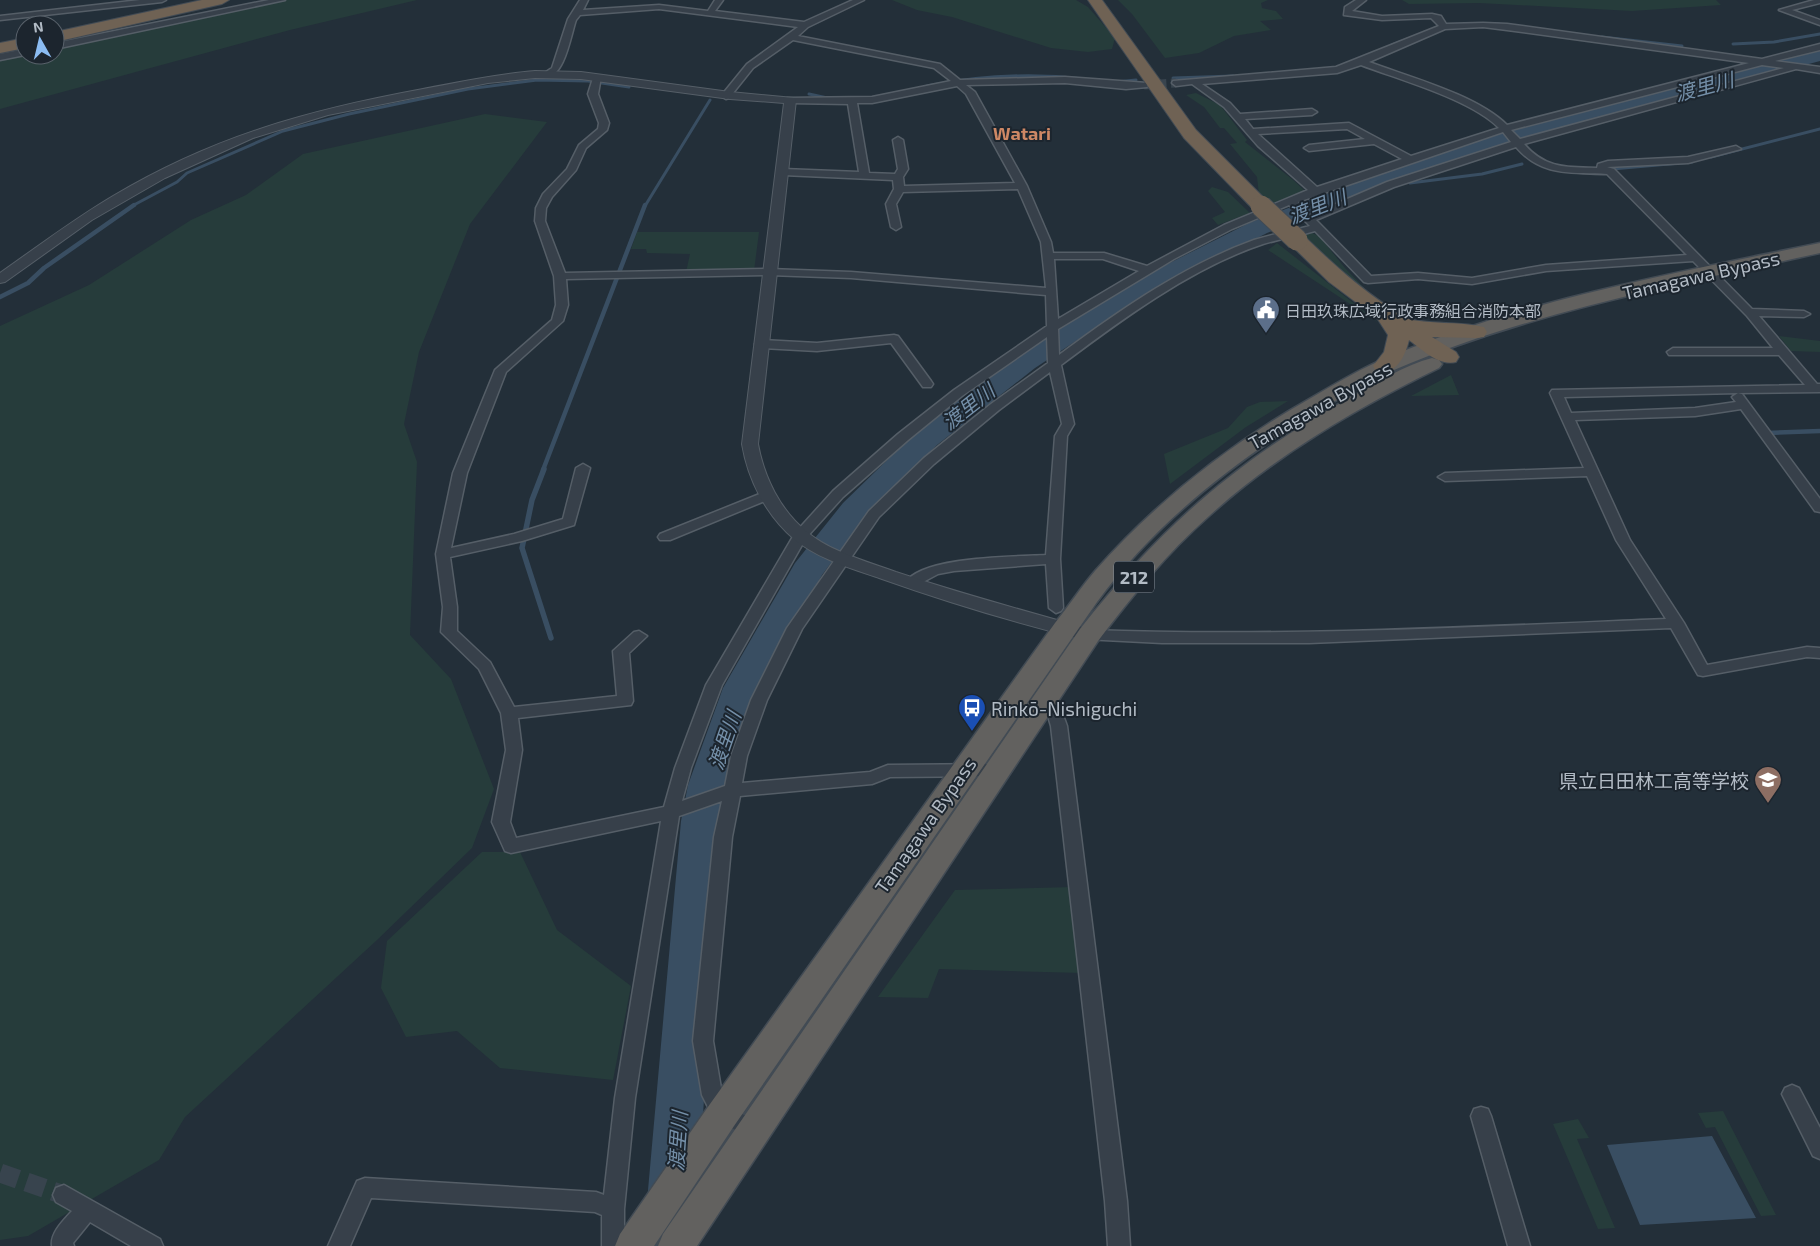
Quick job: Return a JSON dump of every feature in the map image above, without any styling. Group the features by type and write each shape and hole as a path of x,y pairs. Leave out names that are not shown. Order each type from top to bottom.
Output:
{"highway":[{"path":"65,29 198,0"},
{"path":"65,29 183,4 222,0"},
{"path":"65,34 183,4 228,0"},
{"path":"1095,0 1190,134 1247,192 1336,278 1384,314 1442,352"},
{"path":"1106,0 1247,192"},
{"path":"0,42 15,39"},
{"path":"0,48 15,45"},
{"name":"Tamagawa Bypass","path":"676,1246 697,1230 755,1129 997,770 1045,703 1089,635 1146,564 1189,521 1261,461 1294,438 1476,332 1709,271 1820,248"},
{"name":"Tamagawa Bypass","path":"633,1246 722,1115 963,771 1060,618 1170,509 1209,475 1245,447 1289,418 1384,366 1488,342 1566,319 1709,271 1820,260"},
{"path":"1384,314 1431,330 1476,332"},
{"path":"1384,314 1399,335 1395,354 1384,366"}],"street":[{"path":"0,18 162,0"},
{"path":"65,44 282,0"},
{"path":"548,74 556,69 572,19 578,13 584,0"},
{"path":"710,13 719,0"},
{"path":"726,96 750,66 805,25 860,0"},
{"path":"1362,0 1348,8 1347,13 1382,18 1428,16 1438,18 1442,25"},
{"path":"1820,1 1783,10 1820,23"},
{"path":"578,13 659,7 805,25"},
{"path":"1176,83 1326,72 1361,62 1442,25 1507,27 1820,70"},
{"path":"791,37 938,66 970,92 1022,186 1046,242 1052,292 1054,360 1068,424 1061,436 1053,559 1060,618"},
{"path":"613,1246 613,1209 626,1098 671,812 683,768 714,685 800,536 838,494 903,437 958,393 1052,328 1148,270 1228,227 1315,190 1506,128 1820,47"},
{"path":"0,58 15,54"},
{"path":"755,1129 722,1115 712,1095 703,1041 716,891 723,837 739,756 759,700 795,628 874,514 928,461 1054,360 1132,307 1216,260 1259,242 1312,224 1333,206 1518,141 1666,103 1820,60"},
{"path":"1361,62 1480,111 1506,128 1535,161 1546,166 1610,171 1750,312 1782,351 1817,388"},
{"path":"0,280 116,199 202,155 295,120 349,106 495,79 548,74 726,96 852,102 910,94 955,81 1066,80 1126,86 1144,85"},
{"path":"595,80 593,94 604,123 602,130 582,147 571,170 547,196 541,208 540,221 553,252 560,276 562,305 557,321 501,370 460,473 443,554 450,606 449,632 485,666 509,712 514,750 501,822 511,846 671,812 733,790 872,778 888,771 997,770"},
{"path":"1194,82 1227,105 1250,132 1315,190"},
{"path":"1644,93 1666,103"},
{"path":"790,100 750,444 752,463 767,495 800,536 842,559 912,583 1060,618 1089,635 1203,638 1365,636 1676,623"},
{"path":"852,102 865,176"},
{"path":"1238,117 1312,112"},
{"path":"1250,132 1349,126 1408,159"},
{"path":"896,227 891,204 899,189 898,177 903,168 898,140"},
{"path":"1309,148 1373,141"},
{"path":"1604,170 1601,166 1608,164 1688,160 1736,149"},
{"path":"782,172 898,177"},
{"path":"899,189 1022,186"},
{"path":"1291,201 1368,280 1418,276 1478,281 1546,268 1709,271"},
{"path":"1048,256 1104,256 1148,270"},
{"path":"560,276 769,272 851,276 1052,292"},
{"path":"1750,312 1804,314"},
{"path":"761,344 817,347 881,338 894,339 927,384"},
{"path":"1673,352 1782,351"},
{"path":"1817,388 1556,393 1623,540 1676,623 1703,671 1807,652 1820,653"},
{"path":"1733,390 1820,508"},
{"path":"1567,416 1695,412 1743,405"},
{"path":"443,554 524,536 569,522 583,468"},
{"path":"1446,477 1592,472"},
{"path":"664,537 767,495"},
{"path":"912,583 934,570 954,566 1053,559"},
{"path":"509,712 625,701 621,651 639,636"},
{"path":"1045,703 1055,714 1059,726 1115,1192 1119,1246"},
{"path":"1792,1094 1820,1149"},
{"path":"1481,1116 1519,1246"},
{"path":"340,1246 364,1188 596,1202 613,1209"},
{"path":"64,1195 152,1246"},
{"path":"63,1246 62,1241 87,1208"}],"green space":[{"path":"273,0 417,0 290,30 0,109 0,60 15,57 15,65 65,65 65,46"},
{"path":"892,0 1076,0 1088,7 1115,38 1112,49 1088,52 1051,48 952,17 917,10"},
{"path":"1118,0 1268,0 1261,3 1262,8 1276,11 1283,19 1260,21 1271,30 1234,36 1199,53 1165,58 1132,14"},
{"path":"1402,0 1716,0 1721,5 1632,11 1479,3 1409,4"},
{"path":"1196,93 1220,105 1247,140 1245,142 1305,191 1269,205 1259,195 1257,177 1230,144 1237,143 1224,128 1220,128 1204,107 1186,95"},
{"path":"485,114 547,122 470,224 419,352 404,424 417,462 410,635 451,679 494,789 472,848 377,940 185,1117 159,1160 28,1236 0,1240 0,326 89,285 191,220 246,195 303,154"},
{"path":"1212,187 1228,192 1250,213 1218,225 1212,218 1225,212 1208,191"},
{"path":"637,232 759,232 754,271 686,272 690,254 647,253 646,249 631,249"},
{"path":"1312,233 1319,236 1345,268 1368,292 1331,264 1300,235"},
{"path":"1277,243 1379,323 1268,250"},
{"path":"1779,336 1820,341 1820,352 1791,351"},
{"path":"1451,375 1459,395 1411,396"},
{"path":"1288,401 1246,427 1170,484 1164,454 1228,428 1247,407 1260,402"},
{"path":"482,852 520,852 557,930 631,986 613,1080 500,1068 457,1031 406,1037 381,988 387,941"},
{"path":"1073,887 1083,973 939,969 928,998 878,997 955,890"},
{"path":"1723,1111 1776,1215 1761,1216 1715,1127 1706,1128 1698,1113"},
{"path":"1578,1119 1589,1138 1577,1139 1615,1228 1598,1229 1553,1124"}],"water":[{"path":"1712,1136 1756,1218 1640,1225 1607,1145"}],"waterway":[{"path":"1392,45 1419,35 1457,25 1499,24"},
{"path":"1733,44 1774,42 1820,34"},
{"path":"1602,37 1682,46"},
{"name":"渡里川","path":"669,1246 701,821 708,785 741,688 807,571 854,510 926,439 1025,362 1129,294 1258,228 1384,180 1507,138 1820,55"},
{"path":"927,86 1005,76 1045,76 1084,79"},
{"path":"1173,78 1233,76"},
{"path":"132,206 177,182 187,173 283,131 349,114 468,89 537,80 588,81 629,87"},
{"path":"1116,82 1136,80"},
{"path":"809,94 832,99"},
{"path":"645,206 710,100"},
{"path":"1711,157 1820,129"},
{"path":"1612,169 1692,162"},
{"path":"1410,183 1482,174 1522,164"},
{"path":"0,297 28,283 44,268 134,205"},
{"path":"543,470 645,205"},
{"path":"1768,433 1820,431"},
{"path":"544,469 532,500 522,548 551,638"}],"tunnel":[{"path":"1144,85 1176,83"},
{"path":"0,1173 64,1195"}],"place":[{"name":"日田玖珠広域行政事務組合消防本部","path":"1266,334"},
{"name":"Rinkō-Nishiguchi","path":"972,732"},
{"name":"県立日田林工高等学校","path":"1768,804"}],"district":[{"name":"Watari","path":"1022,133"}]}
